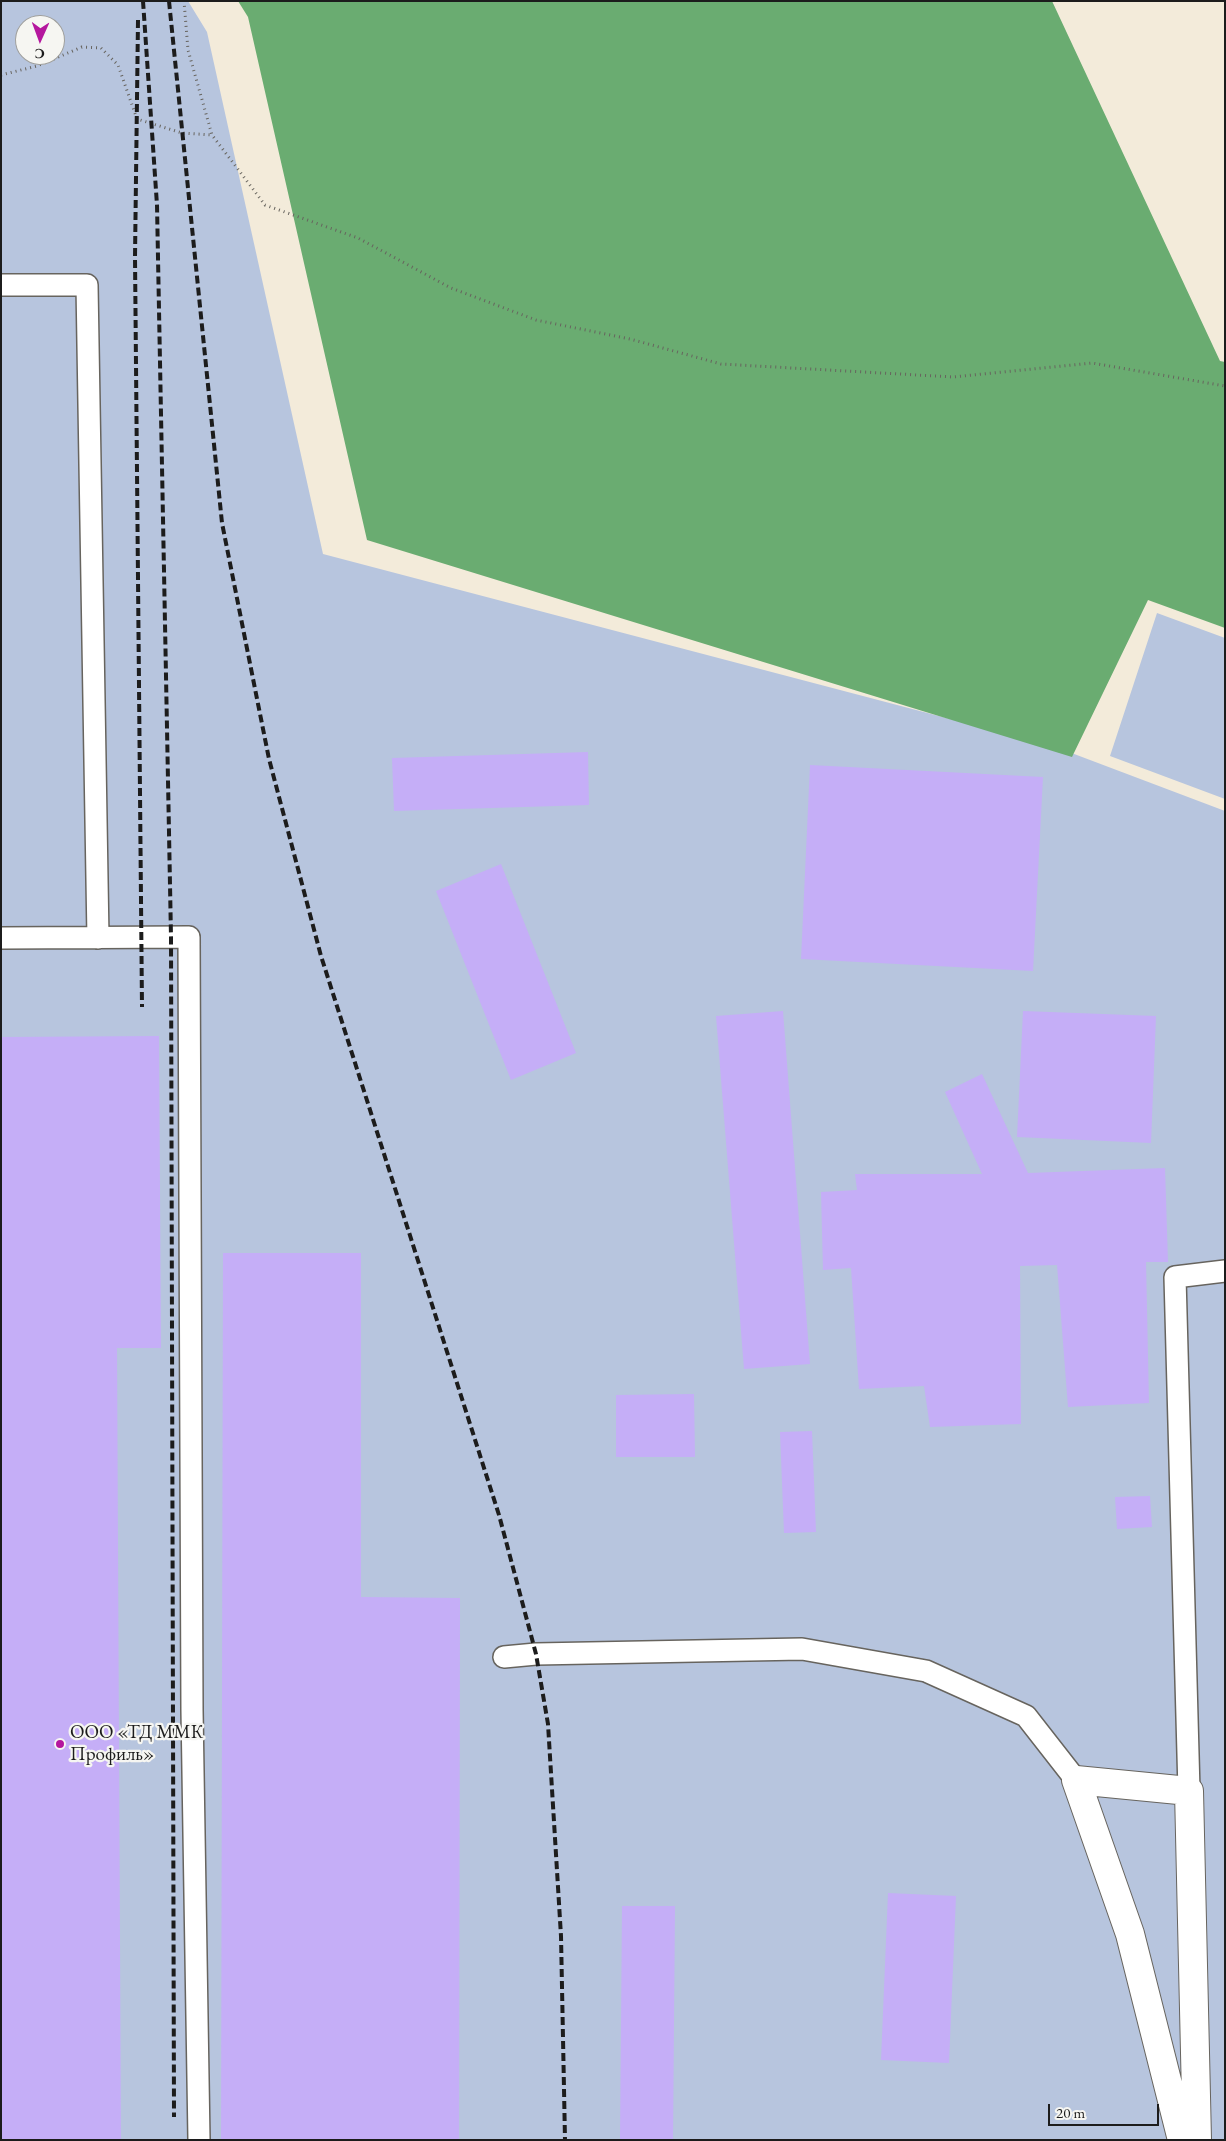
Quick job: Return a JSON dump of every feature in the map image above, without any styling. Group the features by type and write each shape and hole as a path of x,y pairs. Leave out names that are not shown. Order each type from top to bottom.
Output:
{"street":[{"path":"1182,2140 1130,1934 1076,1780 1189,1791 1197,2140"}],"lane":[{"path":"1,285 87,285 98,938"},
{"path":"1,938 189,938 192,1710 199,2140"},
{"path":"1189,1791 1176,1277 1225,1271"},
{"path":"504,1657 536,1654 802,1649 926,1671 1026,1716 1076,1780"}],"path":[{"path":"184,1 188,50 212,135 265,205 358,238 451,288 536,320 630,339 721,364 953,377 1092,363 1225,386"},
{"path":"1,75 37,66 82,47 101,48 118,64 137,119 182,133 212,135"}],"shaded area":[{"path":"1,1 188,1 207,32 323,554 1053,746 1225,811 1225,2140 1,2140"},
{"path":"1157,613 1225,638 1225,799 1110,756"}],"green space":[{"path":"238,1 1052,1 1220,361 1225,362 1225,628 1148,600 1072,757 367,540 248,17"}],"building":[{"path":"588,752 589,805 394,811 392,758"},
{"path":"810,765 1043,777 1033,971 801,959"},
{"path":"501,864 576,1053 511,1080 436,891"},
{"path":"783,1011 810,1364 744,1369 716,1016"},
{"path":"1023,1011 1156,1016 1151,1143 1017,1137"},
{"name":"ООО «ТД ММК Профиль»","path":"159,1036 161,1348 117,1348 121,2140 1,2140 1,1037"},
{"path":"982,1074 1028,1173 1165,1168 1168,1262 1146,1262 1149,1403 1068,1407 1057,1265 1020,1266 1021,1424 930,1427 924,1386 859,1389 851,1268 823,1270 821,1192 857,1190 855,1174 982,1174 945,1092"},
{"path":"223,1253 361,1253 361,1597 460,1598 459,2140 221,2140"},
{"path":"694,1394 695,1457 616,1457 616,1395"},
{"path":"812,1431 816,1532 784,1533 780,1432"},
{"path":"1150,1496 1152,1527 1117,1529 1115,1497"},
{"path":"888,1893 956,1896 949,2063 881,2060"},
{"path":"622,1906 675,1906 673,2140 620,2140"}],"railway":[{"path":"143,1 157,205 171,937 174,2117"},
{"path":"169,1 222,523 269,759 321,956 499,1515 536,1654 548,1724 561,1936 565,2140"},
{"path":"138,20 135,257 142,1007"}],"place":[{"name":"ООО «ТД ММК Профиль»","path":"60,1744"}]}
